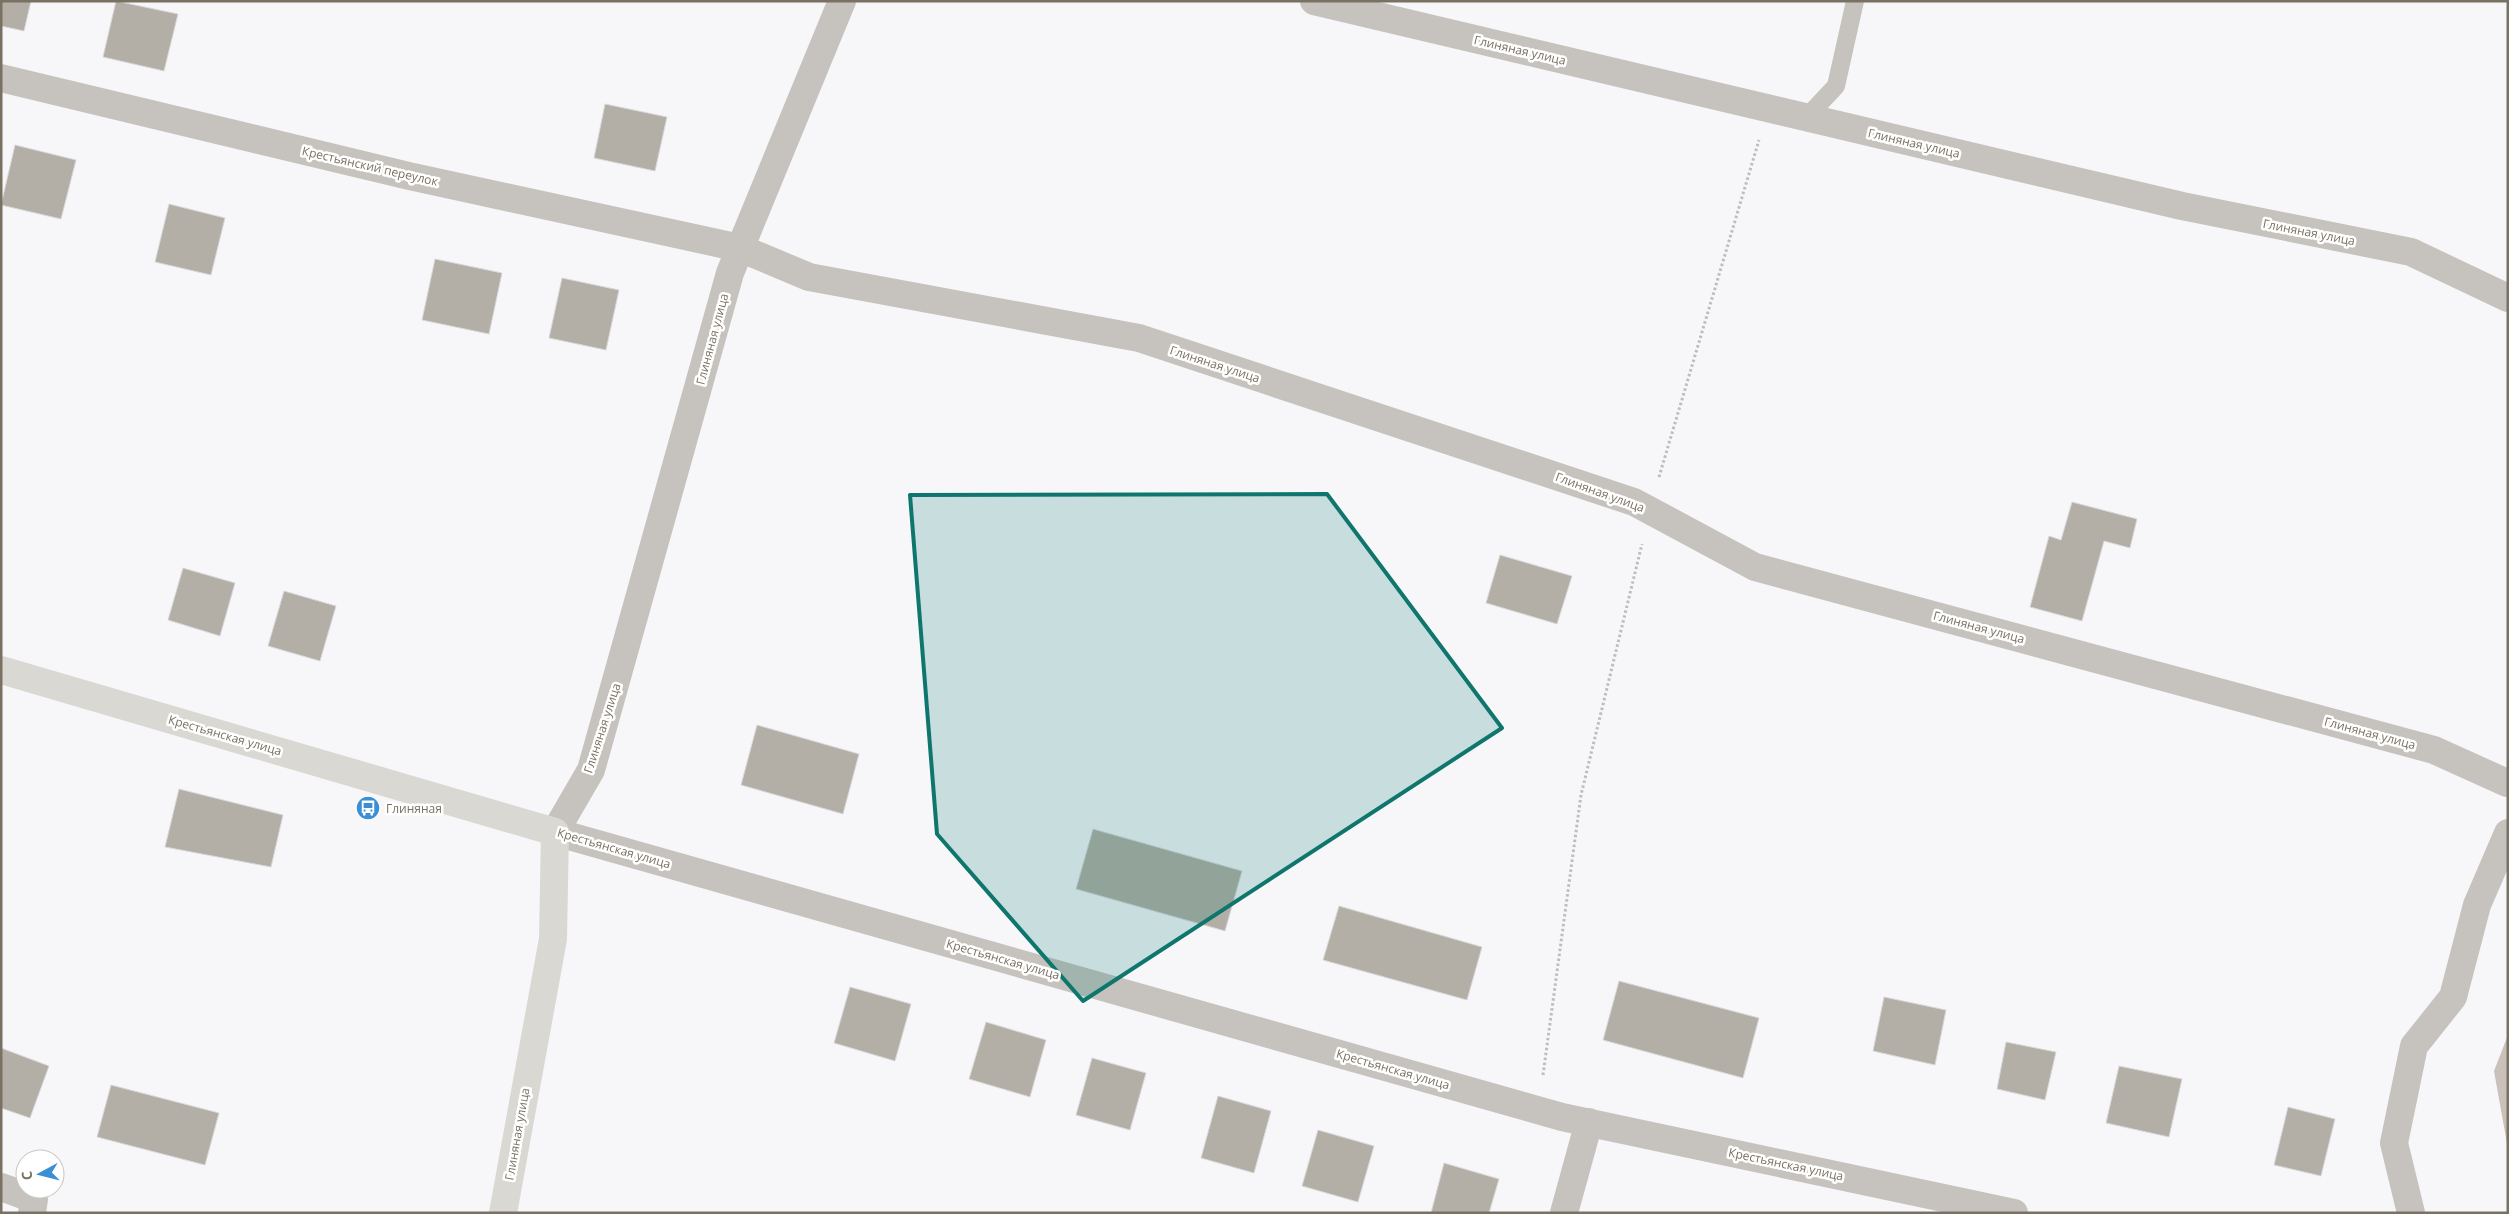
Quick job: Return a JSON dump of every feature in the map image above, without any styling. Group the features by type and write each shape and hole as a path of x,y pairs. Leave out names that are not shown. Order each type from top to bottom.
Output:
{"street":[{"name":"Глиняная улица","path":"503,1213 553,940 555,832 591,770 730,273 842,1"},
{"name":"Глиняная улица","path":"1314,1 2182,206 2412,252 2508,298"},
{"name":"Крестьянский переулок","path":"1,78 409,176 740,248"},
{"name":"Глиняная улица","path":"740,248 808,277 1139,338 1634,502 1755,567 2434,750 2507,785"},
{"name":"Крестьянская улица","path":"1,670 555,832 1538,1110 2014,1213"},
{"path":"2411,1213 2394,1144 2414,1046 2453,997 2477,905 2508,833"},
{"path":"1564,1213 1589,1122"},
{"path":"1,1187 34,1199 32,1213"}],"lane":[{"path":"1806,118 1836,86 1855,1"}],"path":[{"path":"1538,1110 1581,795 1650,510 1768,109"}],"highlighted area":[{"path":"1327,494 1502,728 1083,1001 937,834 910,495"}],"shaded area":[{"path":"2508,1035 2508,1149 2494,1071"}],"building":[{"path":"1,1 31,1 24,31 1,26"},
{"path":"116,1 178,14 164,71 103,57"},
{"path":"605,104 667,117 655,171 594,158"},
{"path":"15,145 76,160 61,219 1,205"},
{"path":"169,204 225,218 211,275 155,262"},
{"path":"435,259 502,273 489,334 422,320"},
{"path":"562,278 619,290 606,350 549,338"},
{"path":"2072,502 2137,519 2130,548 2104,541 2082,621 2030,607 2049,536 2061,540"},
{"path":"1500,555 1572,576 1557,624 1486,603"},
{"path":"183,568 235,583 220,636 168,620"},
{"path":"284,591 336,606 320,661 268,646"},
{"path":"757,725 859,754 843,814 741,785"},
{"path":"179,789 283,815 271,867 165,847"},
{"path":"1093,829 1242,871 1225,931 1076,889"},
{"path":"1339,906 1482,947 1467,1000 1323,960"},
{"path":"1619,981 1759,1018 1743,1078 1603,1040"},
{"path":"850,987 911,1004 895,1061 834,1043"},
{"path":"1884,997 1946,1010 1935,1065 1873,1051"},
{"path":"986,1022 1046,1040 1030,1097 969,1079"},
{"path":"2006,1042 2056,1052 2045,1100 1997,1089"},
{"path":"1,1048 49,1066 30,1118 1,1108"},
{"path":"1092,1058 1146,1073 1130,1130 1076,1115"},
{"path":"2119,1066 2182,1079 2169,1137 2106,1123"},
{"path":"111,1085 219,1113 205,1165 97,1137"},
{"path":"1218,1096 1271,1111 1254,1173 1201,1158"},
{"path":"2288,1107 2335,1119 2321,1176 2274,1165"},
{"path":"1318,1130 1374,1146 1358,1202 1302,1186"},
{"path":"1444,1163 1499,1179 1489,1213 1431,1213"}],"place":[{"name":"Глиняная","path":"368,808"}]}
